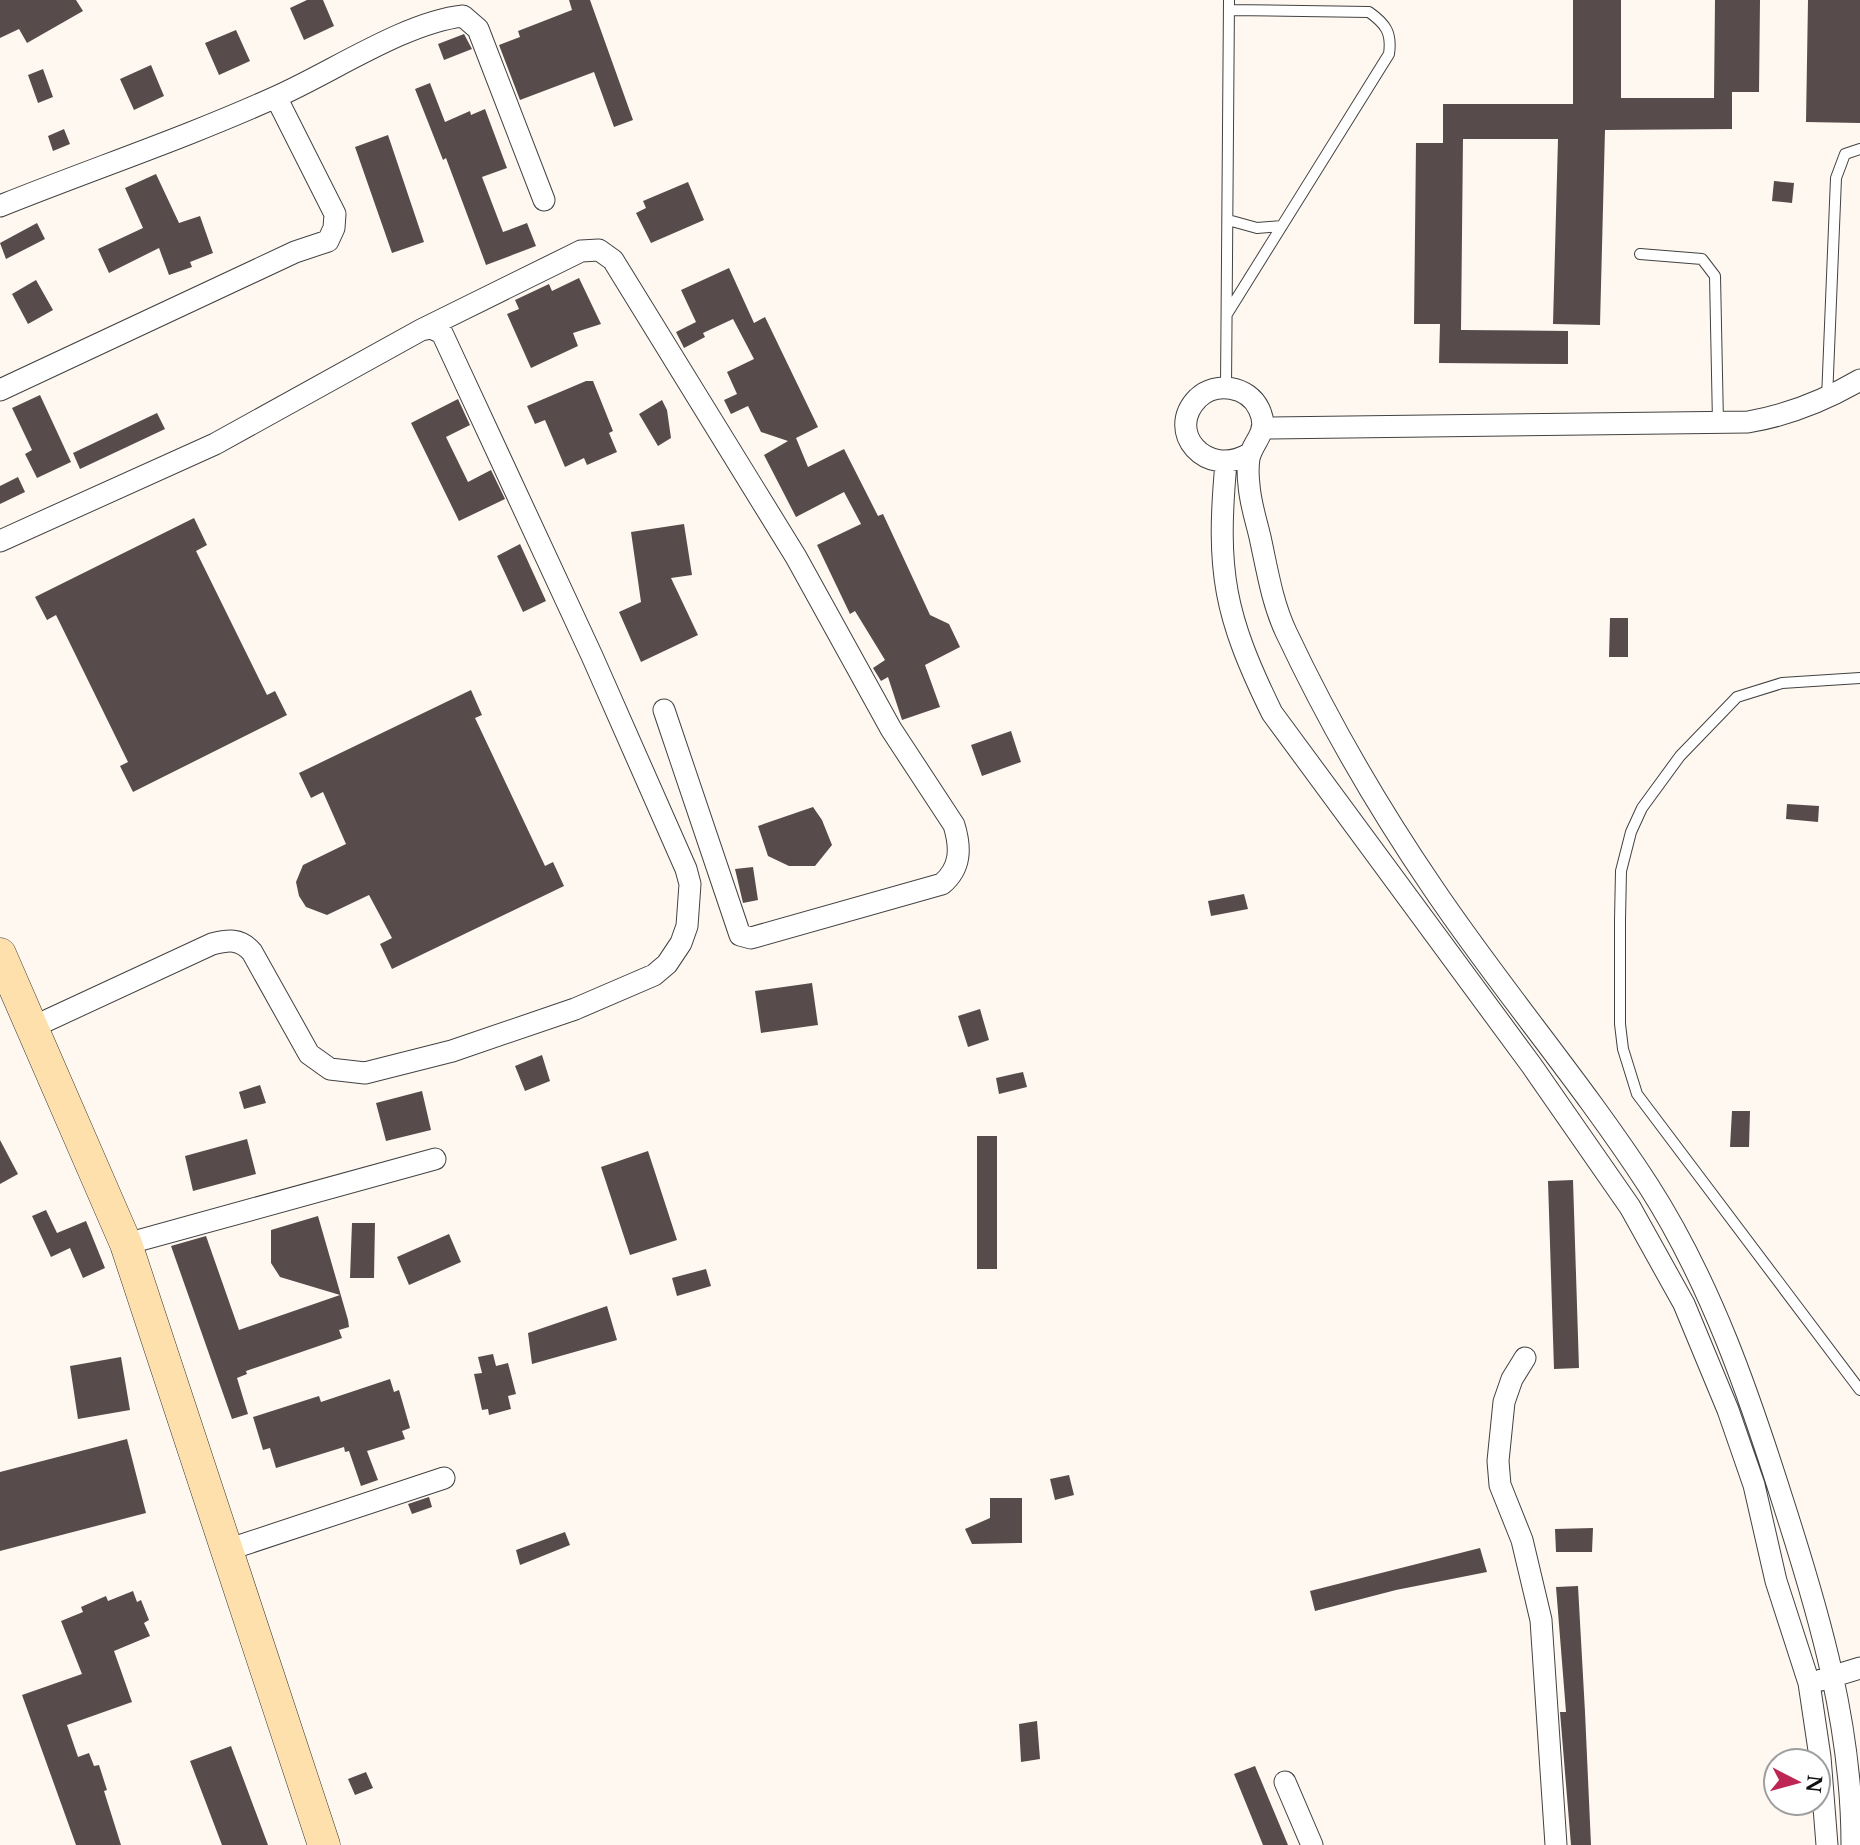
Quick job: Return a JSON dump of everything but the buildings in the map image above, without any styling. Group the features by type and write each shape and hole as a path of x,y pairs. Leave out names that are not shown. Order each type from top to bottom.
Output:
{"street":[{"path":"0,205 276,97 406,34 444,19 463,16 478,29 544,200"},
{"path":"0,390 295,252 328,241 334,228 335,214 276,97"},
{"path":"0,541 215,444 421,330 581,251 599,250 613,260 796,557 891,729 954,825 959,841 958,861 952,876 942,884 751,938 740,935 664,710"},
{"path":"33,1027 212,944 236,940 245,944 252,952 309,1054 330,1069 365,1073 452,1051 575,1009 654,975 667,964 681,943 687,926 690,884 660,807 442,333 431,328 421,330"},
{"path":"1262,428 1718,423 1777,417 1827,399 1860,380"},
{"path":"1226,388 1244,392 1253,400 1259,410 1262,428 1257,445 1250,454 1226,463 1201,456 1188,434 1187,421 1199,398 1209,391 1226,388"},
{"path":"1250,454 1249,485 1272,592 1284,628 1365,784 1435,891 1560,1059 1648,1186 1685,1248 1747,1388 1809,1584 1834,1677 1845,1731 1852,1845"},
{"path":"1226,463 1220,529 1223,577 1229,610 1247,661 1272,713 1532,1066 1630,1207 1684,1304 1728,1410 1754,1485 1776,1581 1809,1683 1820,1757 1827,1845"},
{"path":"3,970 33,1027 126,1244 324,1845"},
{"path":"126,1244 435,1159"},
{"path":"1525,1358 1512,1379 1504,1402 1498,1461 1500,1485 1522,1540 1541,1620 1556,1845"},
{"path":"227,1550 444,1478"},
{"path":"1809,1683 1860,1668"},
{"path":"1285,1782 1312,1845"}],"lane":[{"path":"1226,388 1229,5 1369,12 1381,21 1391,36 1390,54 1227,314"},
{"path":"1827,399 1836,178 1845,153 1860,149"},
{"path":"1228,220 1257,228 1282,226"},
{"path":"1640,254 1702,259 1715,276 1718,423"},
{"path":"1860,678 1782,683 1737,697 1680,756 1642,808 1631,832 1621,871 1619,978 1623,1049 1637,1094 1860,1390"}]}
